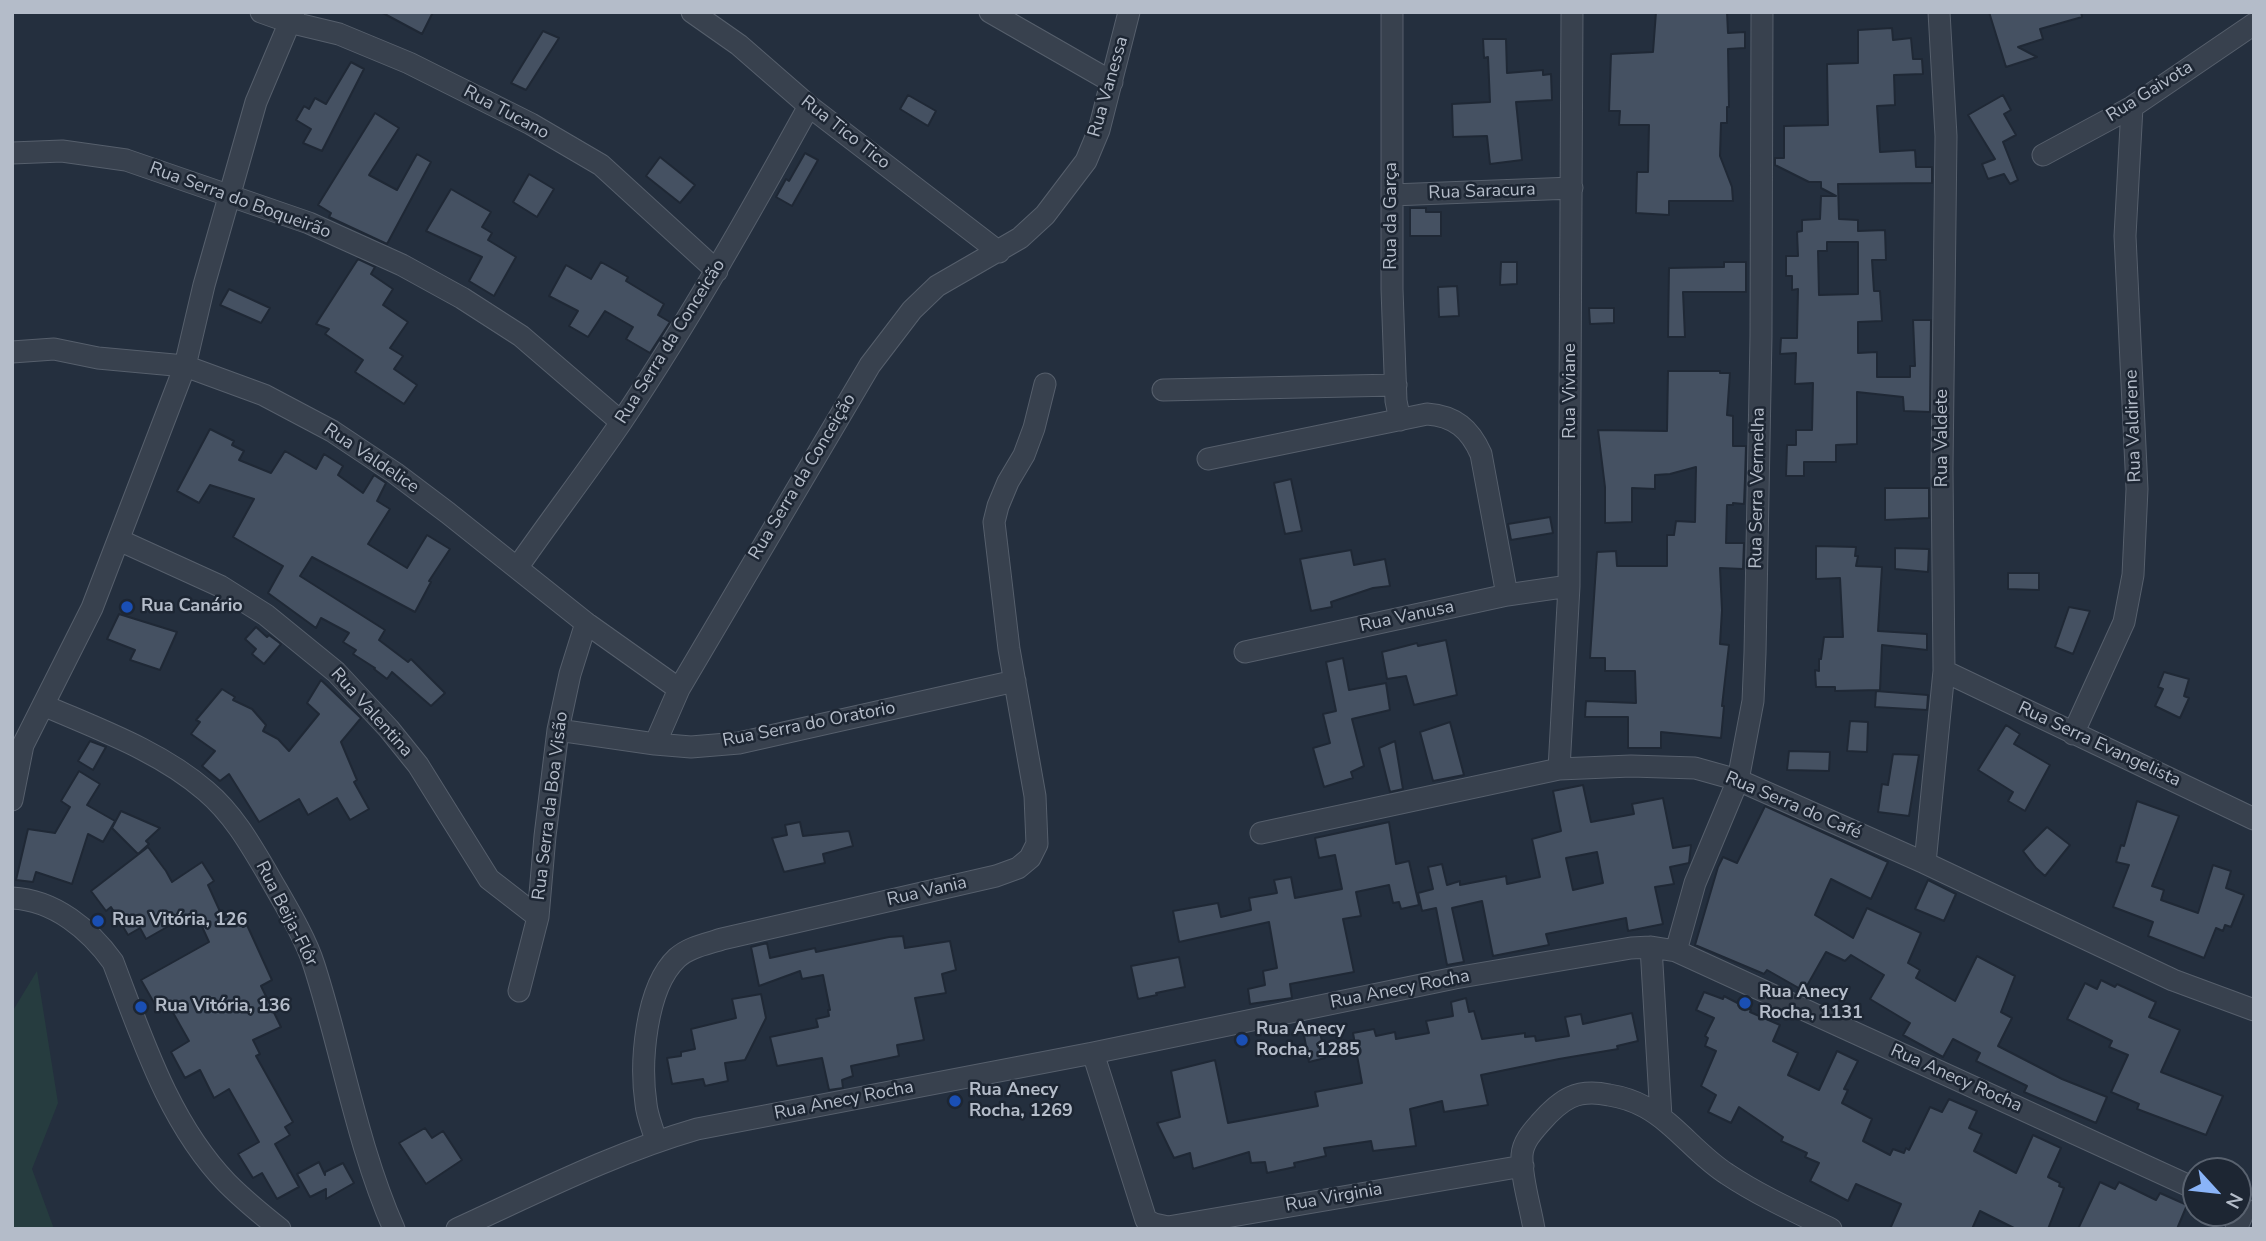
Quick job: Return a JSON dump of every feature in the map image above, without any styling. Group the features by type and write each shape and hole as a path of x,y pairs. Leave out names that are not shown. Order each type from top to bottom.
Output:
{"street":[{"name":"Rua Tucano","path":"261,12 291,17 409,63 531,124 601,165 716,271"},
{"name":"Rua Tico Tico","path":"692,12 739,45 810,106 999,252"},
{"path":"989,12 1112,82"},
{"name":"Rua Vanessa","path":"999,252 1020,238 1045,215 1086,161 1099,130 1129,12"},
{"name":"Rua da Garça","path":"1392,12 1395,385 1400,420"},
{"name":"Rua Viviane","path":"1559,769 1569,586 1572,12"},
{"name":"Rua Serra Vermelha","path":"1676,951 1695,883 1738,780 1753,701 1761,323 1762,12"},
{"name":"Rua Valdete","path":"1924,863 1944,671 1942,469 1946,136 1939,12"},
{"path":"12,800 18,746 43,705 87,618 185,366 256,103 291,17"},
{"name":"Rua Gaivota","path":"2043,155 2132,107 2254,24"},
{"name":"Rua Serra da Conceicão","path":"517,568 621,422 716,271 810,106"},
{"name":"Rua Valdirene","path":"2073,734 2123,622 2133,576 2137,489 2125,236 2132,107"},
{"name":"Rua Serra do Boqueirão","path":"12,153 62,151 126,160 309,223 402,265 521,336 621,422"},
{"name":"Rua Saracura","path":"1392,195 1572,188"},
{"name":"Rua Serra da Conceição","path":"655,744 679,689 870,365 912,310 937,286 999,252"},
{"name":"Rua Valdelice","path":"12,352 54,349 97,358 185,366 264,395 332,431 427,497 586,623 679,689"},
{"name":"Rua Vania","path":"656,1141 646,1105 645,1052 650,1013 657,991 666,972 677,958 692,948 722,939 996,876 1018,868 1030,858 1037,844 1035,796 1015,681 993,523 998,506 1028,446 1045,384"},
{"path":"1163,390 1395,385"},
{"path":"1208,459 1427,414 1451,419 1474,438 1481,454 1507,595"},
{"name":"Rua Valentina","path":"119,540 220,586 266,615 337,671 390,729 418,765 489,879 538,917"},
{"name":"Rua Vanusa","path":"1245,652 1507,595 1569,586"},
{"name":"Rua Serra da Boa Visão","path":"519,991 538,917 558,730 570,674 586,623"},
{"name":"Rua Serra Evangelista","path":"1944,671 2254,819"},
{"name":"Rua Serra do Oratorio","path":"558,730 691,747 739,743 1015,681"},
{"name":"Rua Beija-Flôr","path":"43,705 117,737 169,764 207,791 246,837 313,962 365,1147 394,1229"},
{"name":"Rua Serra do Café","path":"1261,833 1559,769 1631,766 1695,768 1738,780 1924,863 2173,980 2254,1010"},
{"path":"12,898 64,914 99,943 113,962 169,1098 199,1148 225,1181 280,1229"},
{"path":"1651,947 1661,1117"},
{"name":"Rua Anecy Rocha","path":"457,1229 615,1157 697,1129 1093,1053 1455,978 1631,948 1651,947 1676,951 2182,1183"},
{"name":"Rua Virginia","path":"1093,1053 1146,1220 1154,1224 1168,1227 1523,1166"},
{"path":"1534,1229 1523,1166 1522,1153 1526,1142 1549,1112 1562,1102 1580,1093 1597,1092 1625,1098 1644,1106 1661,1117 1706,1160 1727,1174 1831,1229"}],"green space":[{"path":"37,971 58,1103 32,1169 54,1229 12,1229 12,1012"}],"building":[{"path":"381,12 433,12 422,34"},
{"path":"1656,12 1727,12 1728,33 1745,32 1745,48 1728,49 1729,107 1727,123 1721,123 1720,156 1732,187 1733,201 1669,201 1669,215 1636,213 1637,172 1648,172 1649,125 1619,125 1620,111 1609,111 1611,54 1653,52"},
{"path":"1989,12 2081,12 2082,17 2040,29 2043,39 2018,47 2037,57 2006,67"},
{"path":"1892,28 1893,40 1911,38 1913,59 1922,59 1923,74 1894,75 1895,105 1877,106 1880,152 1915,150 1916,167 1932,167 1932,183 1838,184 1839,219 1858,220 1858,231 1885,230 1886,260 1872,260 1874,291 1880,291 1882,321 1858,322 1858,353 1877,352 1877,377 1910,377 1910,366 1915,366 1913,320 1931,320 1930,412 1904,411 1903,397 1857,392 1857,444 1836,445 1836,462 1804,462 1804,476 1786,476 1787,445 1796,445 1796,430 1812,430 1813,383 1795,384 1796,353 1780,354 1781,338 1797,338 1798,289 1792,290 1792,276 1786,276 1786,256 1798,256 1797,232 1802,231 1802,220 1820,219 1821,196 1836,196 1821,188 1821,182 1809,182 1775,165 1775,158 1784,158 1784,126 1828,125 1827,64 1858,63 1858,30","holes":["1827,242 1858,242 1858,294 1819,295 1818,251 1827,251"]},
{"path":"543,31 559,38 526,90 511,83"},
{"path":"1483,39 1506,39 1507,73 1543,70 1543,75 1551,74 1552,100 1516,102 1522,160 1490,164 1487,136 1453,137 1452,104 1490,102 1488,57 1484,58"},
{"path":"351,62 364,69 322,151 303,143 311,129 296,120 304,106 309,109 315,98 326,104"},
{"path":"908,95 936,111 928,126 900,109"},
{"path":"2003,95 2011,110 2004,114 2016,135 2003,142 2018,180 2010,184 2004,174 1988,179 1982,164 1995,159 1968,115"},
{"path":"375,113 399,128 369,175 397,190 417,154 431,162 387,244 329,217 331,213 318,205"},
{"path":"805,153 818,160 792,206 776,197"},
{"path":"660,157 695,185 680,203 646,176"},
{"path":"529,174 554,189 537,217 513,202"},
{"path":"451,189 491,212 482,227 492,233 488,240 516,257 494,296 469,281 482,257 426,231"},
{"path":"1410,208 1441,212 1441,236 1410,236"},
{"path":"358,259 375,267 371,274 393,289 383,305 408,322 390,348 403,356 394,369 417,385 404,404 355,372 363,360 325,334 329,329 316,324"},
{"path":"601,262 628,277 626,281 664,304 658,315 670,322 650,353 626,339 633,327 605,311 588,337 569,326 578,311 549,296 566,265 591,279"},
{"path":"1501,262 1517,262 1517,284 1500,285"},
{"path":"1724,262 1746,262 1746,292 1683,292 1685,337 1668,337 1669,268 1724,267"},
{"path":"1457,286 1459,316 1439,317 1438,287"},
{"path":"229,289 270,308 261,323 220,305"},
{"path":"1589,308 1614,308 1614,323 1590,324"},
{"path":"1668,371 1730,373 1727,415 1733,416 1733,446 1746,446 1744,504 1727,505 1726,543 1744,543 1743,569 1720,568 1720,644 1729,645 1721,738 1661,732 1661,748 1628,748 1628,717 1585,717 1586,701 1636,703 1635,671 1605,671 1605,658 1590,658 1597,552 1616,551 1617,566 1667,566 1667,535 1674,535 1676,521 1695,522 1696,467 1655,475 1655,489 1632,488 1632,522 1605,523 1605,487 1598,430 1667,431"},
{"path":"210,429 234,441 232,445 244,451 239,460 271,473 285,451 316,469 324,454 343,466 338,475 363,493 374,475 386,483 377,501 390,509 368,544 407,568 427,535 450,549 429,581 431,582 415,612 312,557 300,576 385,630 379,640 408,662 411,659 445,693 431,706 392,672 387,679 353,654 356,650 343,642 349,633 321,618 316,628 268,593 283,566 233,537 254,499 210,485 199,503 177,491"},
{"path":"1291,479 1302,531 1285,534 1274,483"},
{"path":"1885,488 1929,488 1929,518 1885,520"},
{"path":"1550,517 1553,533 1511,540 1508,524"},
{"path":"1816,546 1856,547 1856,566 1882,567 1878,631 1927,634 1927,650 1882,645 1880,690 1835,691 1835,687 1816,687 1815,670 1819,671 1824,637 1843,637 1840,578 1816,579"},
{"path":"1895,548 1929,549 1928,572 1895,569"},
{"path":"1351,550 1354,565 1385,559 1390,586 1373,588 1331,602 1332,607 1311,611 1300,559"},
{"path":"2008,573 2039,573 2039,590 2008,589"},
{"path":"2069,607 2090,611 2073,654 2055,647"},
{"path":"119,614 177,632 160,670 130,660 135,650 107,639"},
{"path":"256,627 281,644 264,664 252,654 256,649 245,639"},
{"path":"1446,640 1457,695 1414,705 1406,676 1387,679 1382,652 1417,643 1418,646"},
{"path":"1343,658 1349,690 1386,683 1390,710 1352,719 1364,766 1351,772 1353,778 1324,787 1313,748 1330,743 1323,714 1336,711 1326,662"},
{"path":"2164,672 2189,679 2184,696 2189,698 2180,718 2155,706 2163,689 2158,687"},
{"path":"321,680 361,718 341,742 357,780 354,782 369,809 350,820 337,798 308,815 299,799 259,822 229,774 220,781 202,766 215,751 191,734 200,722 196,720 222,689 235,697 233,700 252,709 266,725 263,731 278,739 289,751 319,714 307,703"},
{"path":"1876,691 1928,695 1927,710 1875,707"},
{"path":"1850,721 1868,722 1867,752 1847,751"},
{"path":"1450,722 1464,775 1433,781 1420,732"},
{"path":"2006,725 2020,734 2014,744 2050,765 2025,811 2008,801 2013,792 1978,770"},
{"path":"90,741 106,747 93,770 78,761"},
{"path":"1395,741 1403,789 1390,792 1379,748"},
{"path":"1789,751 1830,752 1829,771 1787,770"},
{"path":"1893,754 1919,755 1909,816 1878,812 1882,784 1888,785"},
{"path":"79,771 100,784 87,805 115,821 103,842 88,834 72,884 36,872 33,882 16,880 28,829 55,833 70,807 61,801"},
{"path":"1583,785 1591,822 1634,814 1632,804 1663,798 1673,848 1691,845 1689,863 1670,867 1674,884 1655,887 1663,924 1628,931 1626,918 1546,934 1549,945 1493,956 1482,901 1452,908 1464,962 1447,965 1436,908 1422,911 1418,893 1433,889 1428,867 1442,864 1447,885 1506,876 1507,884 1540,877 1532,839 1561,831 1553,791","holes":["1597,852 1603,883 1573,890 1566,858"]},
{"path":"2137,801 2179,816 2152,886 2164,890 2161,900 2198,913 2213,865 2231,871 2226,888 2244,895 2231,927 2225,925 2223,931 2216,928 2204,958 2148,936 2153,922 2113,907 2129,865 2116,862 2121,845 2124,846"},
{"path":"1765,806 1888,862 1871,899 1831,879 1815,915 1853,938 1867,908 1921,933 1908,963 1920,970 1916,978 1955,1001 1977,956 2015,976 2001,1012 2012,1018 1998,1046 2062,1079 2107,1097 2096,1123 2024,1092 2027,1086 1976,1061 1980,1053 1953,1039 1943,1057 1903,1035 1910,1023 1870,999 1884,975 1851,955 1845,961 1826,952 1804,991 1767,970 1764,974 1695,945 1723,857 1737,863"},
{"path":"121,811 160,828 146,841 149,844 138,854 112,828"},
{"path":"800,822 803,836 849,831 853,846 823,854 825,863 784,872 772,838 787,835 785,825"},
{"path":"1389,822 1396,864 1409,861 1419,905 1401,909 1399,902 1393,903 1389,885 1356,892 1361,916 1343,919 1354,972 1290,984 1292,998 1250,1004 1248,989 1265,985 1263,971 1277,968 1269,922 1179,942 1173,911 1218,903 1221,917 1251,910 1249,898 1277,893 1274,880 1291,877 1295,898 1342,889 1335,855 1319,858 1315,838"},
{"path":"2047,827 2070,845 2045,876 2023,851"},
{"path":"148,847 172,882 202,862 214,881 208,885 223,918 236,912 243,927 247,925 272,980 261,986 281,1027 253,1040 260,1054 256,1056 293,1122 285,1127 290,1135 275,1144 299,1187 277,1199 262,1173 253,1178 238,1154 259,1142 229,1089 214,1098 200,1070 185,1078 171,1052 189,1041 167,1002 157,1008 141,980 209,942 195,911 146,939 140,928 128,935 111,907 106,911 91,891"},
{"path":"1928,880 1956,894 1944,921 1915,909"},
{"path":"903,936 905,948 950,941 956,970 942,974 946,993 915,998 924,1040 897,1045 899,1056 851,1066 853,1076 842,1080 843,1088 829,1090 822,1058 777,1066 770,1037 818,1027 816,1019 829,1016 823,975 802,979 800,971 759,986 751,947 767,943 770,958 815,948 816,952"},
{"path":"1179,957 1185,987 1138,999 1131,966"},
{"path":"2101,980 2115,987 2117,984 2156,1002 2149,1017 2180,1030 2161,1072 2223,1096 2206,1135 2137,1109 2139,1104 2111,1092 2128,1055 2109,1047 2112,1041 2067,1019 2085,983 2097,989"},
{"path":"1704,992 1723,999 1724,996 1751,1010 1750,1012 1780,1025 1773,1041 1798,1053 1788,1075 1819,1090 1837,1051 1858,1061 1844,1089 1848,1090 1842,1103 1872,1119 1863,1141 1890,1155 1893,1149 1904,1153 1906,1148 1909,1150 1930,1107 1942,1112 1949,1099 1977,1111 1969,1128 1982,1134 1974,1151 2016,1173 2033,1135 2061,1148 2048,1177 2064,1188 2048,1229 2016,1229 1980,1211 1972,1229 1890,1229 1901,1204 1856,1184 1848,1201 1810,1181 1819,1163 1805,1157 1807,1153 1781,1141 1783,1137 1739,1107 1731,1123 1708,1112 1716,1095 1701,1086 1716,1051 1705,1046 1708,1038 1705,1036 1714,1018 1696,1010"},
{"path":"761,994 766,1018 745,1060 725,1063 728,1081 705,1086 703,1079 672,1084 667,1058 681,1056 681,1052 695,1049 691,1029 736,1018 732,999"},
{"path":"1466,998 1469,1012 1474,1011 1482,1039 1525,1033 1525,1037 1535,1036 1536,1041 1569,1036 1565,1017 1581,1014 1583,1024 1632,1013 1638,1041 1617,1046 1618,1049 1481,1075 1488,1105 1444,1112 1442,1101 1410,1109 1416,1146 1373,1151 1371,1141 1324,1148 1326,1156 1294,1163 1295,1167 1267,1173 1265,1162 1251,1163 1249,1152 1193,1169 1190,1153 1174,1158 1157,1123 1180,1117 1171,1071 1215,1060 1228,1123 1318,1106 1315,1092 1362,1083 1353,1033 1374,1029 1376,1036 1395,1032 1396,1039 1429,1033 1426,1021 1453,1016 1451,1002"},
{"path":"1319,1026 1325,1058 1309,1062 1303,1030"},
{"path":"425,1128 432,1138 443,1131 462,1160 426,1184 399,1143"},
{"path":"319,1162 325,1175 325,1172 343,1163 354,1183 326,1199 326,1189 310,1197 297,1174"},
{"path":"2100,1182 2115,1189 2119,1182 2156,1200 2160,1193 2182,1203 2182,1217 2177,1229 2078,1229"}],"place":[{"name":"Rua Canário","path":"127,607"},
{"name":"Rua Vitória, 126","path":"98,921"},
{"name":"Rua Anecy Rocha, 1131","path":"1745,1003"},
{"name":"Rua Vitória, 136","path":"141,1007"},
{"name":"Rua Anecy Rocha, 1285","path":"1242,1040"},
{"name":"Rua Anecy Rocha, 1269","path":"955,1101"}]}
